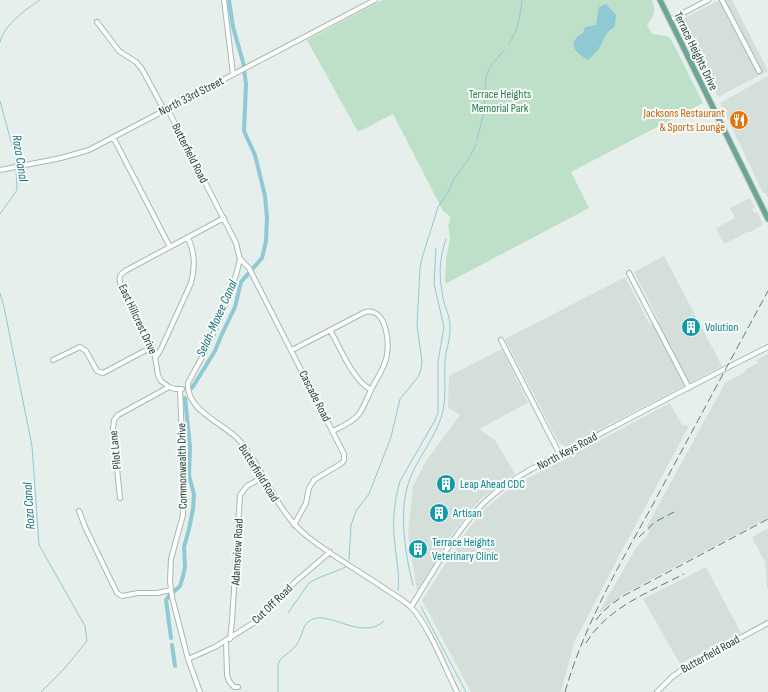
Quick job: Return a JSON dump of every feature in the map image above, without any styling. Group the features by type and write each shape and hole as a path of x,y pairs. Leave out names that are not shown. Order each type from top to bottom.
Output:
{"main road":[{"name":"Terrace Heights Drive","path":"660,0 768,218"}],"street":[{"path":"224,0 233,74"},
{"name":"North 33rd Street","path":"0,170 61,158 82,152 375,0"},
{"path":"670,20 708,0"},
{"path":"722,0 759,71"},
{"name":"Butterfield Road","path":"97,22 118,51 136,62 142,69 224,218 238,249 240,259"},
{"path":"113,137 170,247 224,218"},
{"path":"156,357 162,349 191,283 194,255 188,238"},
{"name":"East Hillcrest Drive","path":"170,247 120,275 120,282 156,357 158,375 161,380 170,387"},
{"path":"170,387 180,389 187,388 190,378 207,348 225,306 240,259"},
{"name":"Cascade Road","path":"240,259 249,268 343,451 344,460 339,465 314,480 309,488 306,503 294,525"},
{"path":"629,273 689,388"},
{"path":"292,350 365,312 374,311 382,318 387,345 385,362 358,415 333,431"},
{"path":"330,330 356,377 364,386 371,390"},
{"path":"501,340 560,455"},
{"path":"53,360 80,347 86,351 97,371 103,373 152,347"},
{"name":"North Keys Road","path":"411,607 463,527 488,499 512,481 768,347"},
{"name":"Pilot Lane","path":"120,498 113,430 114,420 118,415 170,387"},
{"name":"Butterfield Road","path":"187,388 190,398 197,407 227,429 243,446 255,463 281,508 294,525 308,537 411,607 427,631 457,692"},
{"name":"Commonwealth Drive","path":"180,389 184,508 171,559 171,593 188,660 200,692"},
{"name":"Adamsview Road","path":"238,687 234,687 229,681 227,675 228,640 234,592 240,496 247,486 263,477"},
{"path":"79,511 86,529 117,593 122,596 138,593 171,593"},
{"name":"Cut Off Road","path":"188,660 228,640 263,615 295,582 330,552"},
{"name":"Butterfield Road","path":"657,692 672,677 686,667 768,623"}],"shaded area":[{"path":"720,0 732,0 768,71 718,97 680,24 681,20"},
{"path":"768,76 768,198 765,193 763,193 720,103"},
{"path":"750,198 755,208 752,209 754,213 757,212 763,224 751,232 749,231 724,244 716,228 735,218 730,208"},
{"path":"664,256 722,366 566,447 559,443 505,339 625,277 650,325 659,321 634,272"},
{"path":"502,349 528,403 479,429 495,440 515,474 483,497 470,511 454,531 417,590 408,534 413,486 426,461 460,415 448,408 449,376"},
{"path":"768,354 768,518 625,593 599,612 636,548 649,533 647,526 725,383 745,372 745,370 758,363 756,360"},
{"path":"670,403 682,425 689,426 574,643 561,692 471,692 422,600 468,529 486,508 519,483"},
{"path":"768,528 768,590 765,562 752,537"},
{"path":"706,567 741,633 680,664 643,599"}],"green space":[{"name":"Terrace Heights Memorial Park","path":"383,0 652,0 654,13 647,25 652,34 667,36 671,39 703,103 571,172 589,208 445,284 446,259 450,238 448,225 451,217 443,211 393,114 358,132 307,40"}],"water":[{"path":"606,4 616,15 615,26 607,33 598,50 588,60 576,51 574,48 575,41 577,37 583,33 585,27 596,25 599,7"}],"waterway":[{"name":"Roza Canal","path":"0,42 2,36 11,24 22,13 40,0"},
{"name":"Selah-Moxee Canal","path":"192,388 215,351 235,307 241,282 262,258 266,241 267,218 265,196 255,155 244,131 246,84 243,62 233,27 229,0"},
{"path":"509,44 515,34 522,0"},
{"path":"477,139 484,112 486,77 490,67 504,50"},
{"name":"Roza Canal","path":"0,101 15,156 15,165"},
{"path":"349,561 351,525 356,511 369,494 391,437 400,399 418,377 421,369 422,362 417,325 420,268 422,258 438,207 476,145"},
{"name":"Roza Canal","path":"0,214 17,190 16,168"},
{"path":"413,585 405,539 404,503 412,473 437,428 443,411 445,361 450,334 449,319 442,293 440,278 443,247 446,239"},
{"path":"398,590 398,573 394,536 394,512 398,489 400,481 438,413 438,362 444,327 434,284 436,248"},
{"name":"Roza Canal","path":"0,293 32,446 39,545 85,626 87,641 64,669 41,692"},
{"name":"Selah-Moxee Canal","path":"171,638 166,600 180,586 183,576 185,567 184,547 193,509 194,494 189,476 190,447 185,398"},
{"path":"288,613 309,583 346,567"},
{"path":"421,607 466,692"},
{"path":"278,692 278,664 282,658 297,644 304,627 308,622 315,618 324,618 354,627 365,628 375,627 384,621"},
{"name":"Selah-Moxee Canal","path":"172,645 175,666"}],"railway":[{"path":"565,692 582,644 603,597 768,291"},
{"path":"639,537 655,522 674,512"},
{"path":"596,620 602,612 625,595 768,519"},
{"path":"586,643 605,620 617,611 630,602 684,574"}],"place":[{"name":"Jacksons Restaurant & Sports Lounge","path":"739,120"},
{"name":"Volution","path":"691,327"},
{"name":"Leap Ahead CDC","path":"446,484"},
{"name":"Artisan","path":"439,513"},
{"name":"Terrace Heights Veterinary Clinic","path":"418,549"}]}
